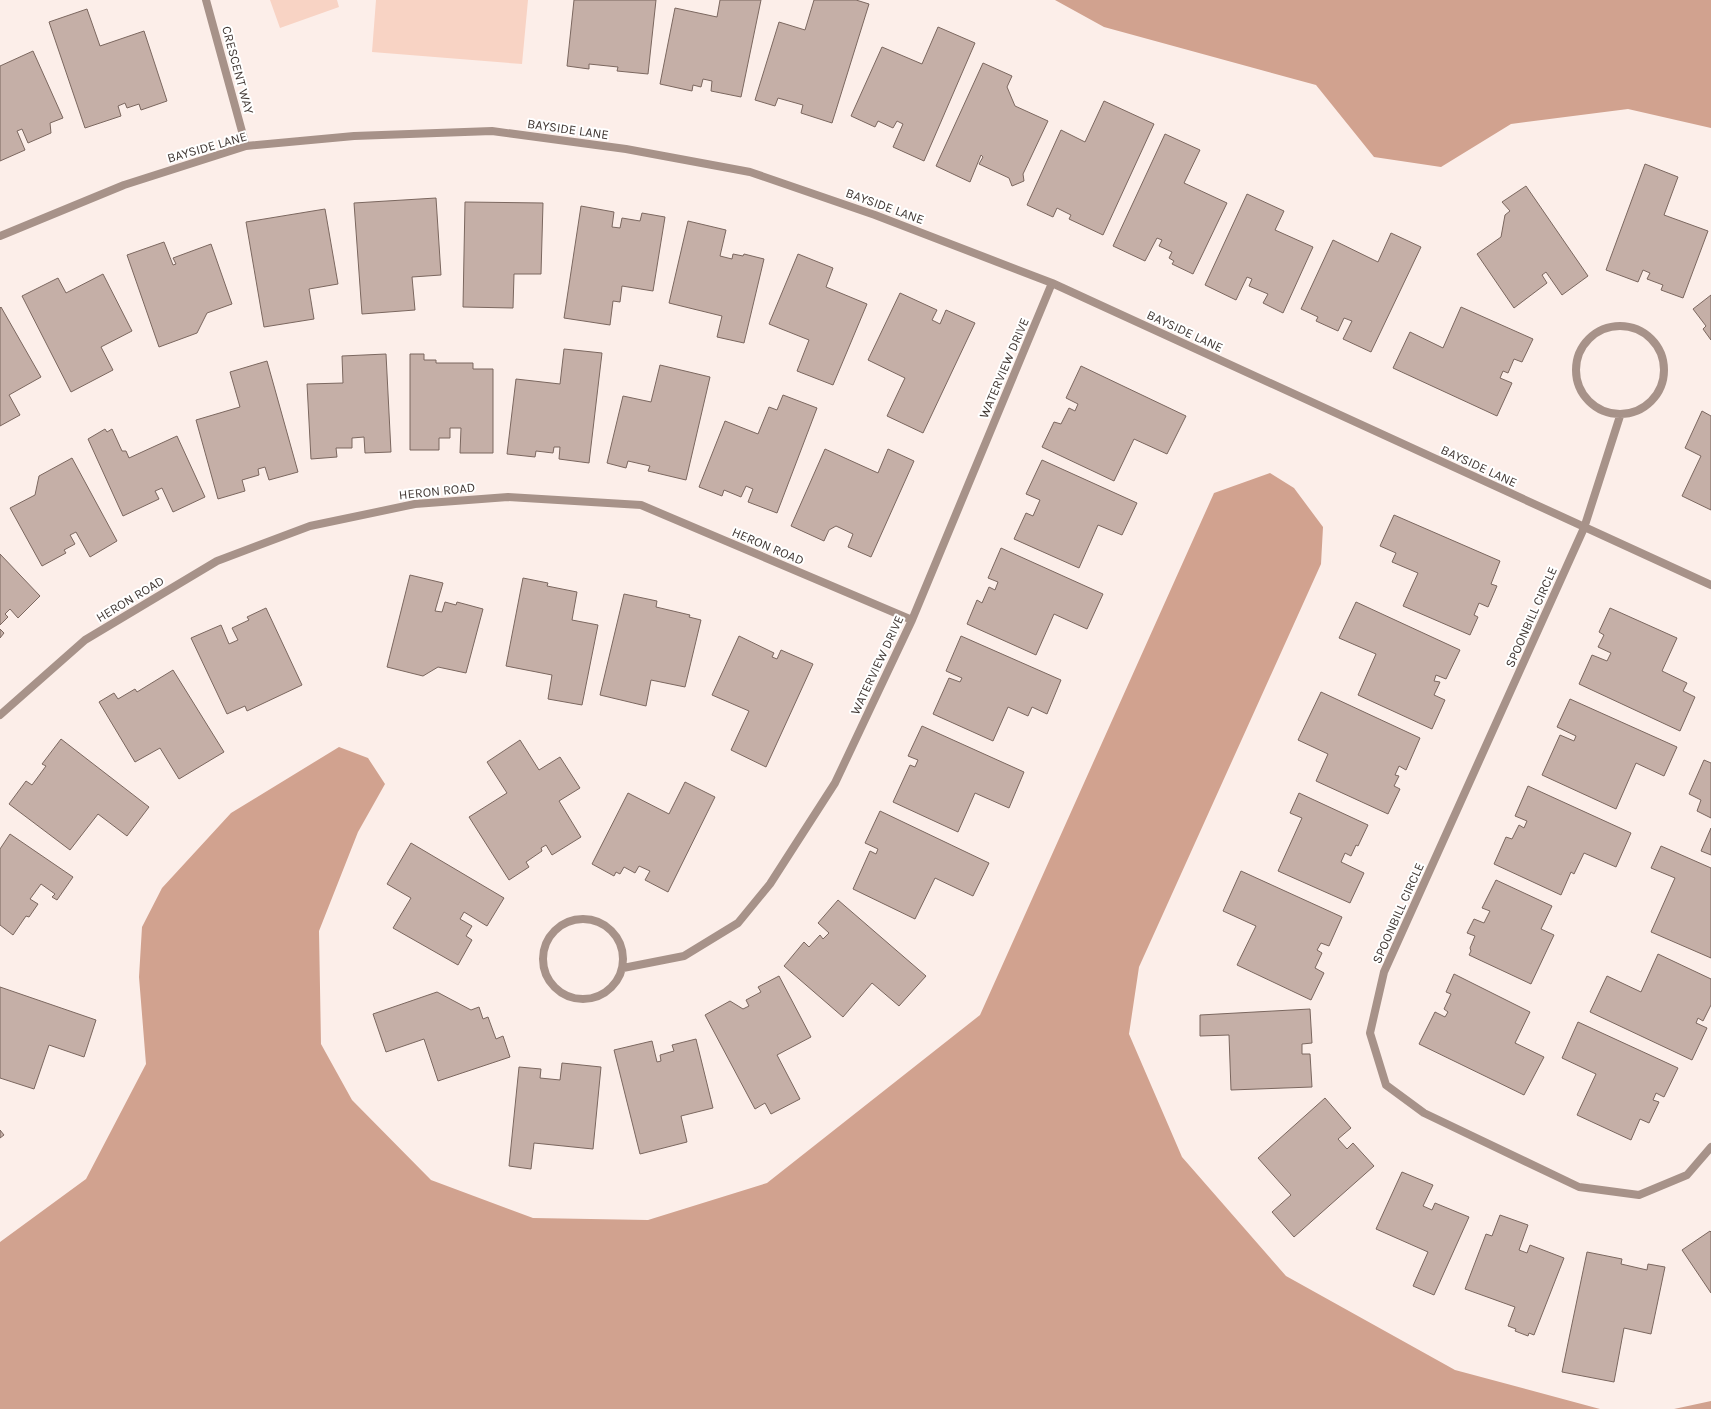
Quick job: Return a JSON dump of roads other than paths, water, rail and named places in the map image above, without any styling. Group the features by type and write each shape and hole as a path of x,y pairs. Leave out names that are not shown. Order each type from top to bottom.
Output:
{"street":[{"name":"CRESCENT WAY","path":"206,0 246,146"},
{"name":"BAYSIDE LANE","path":"0,236 124,185 246,146 354,136 492,131 626,149 750,172 875,215 1052,283 1711,585"},
{"name":"WATERVIEW DRIVE","path":"623,968 684,956 738,923 770,884 835,783 912,620 1052,283"},
{"path":"1620,325 1637,328 1652,338 1661,353 1665,370 1661,387 1652,402 1637,412 1620,416 1603,412 1588,402 1578,388 1575,370 1578,353 1588,339 1603,329 1620,325"},
{"name":"SPOONBILL CIRCLE","path":"1620,416 1584,528 1384,972 1370,1034 1386,1084 1424,1113 1579,1187 1639,1195 1686,1176 1711,1147"},
{"name":"HERON ROAD","path":"0,716 85,640 217,561 310,526 415,504 508,497 641,505 912,620"},
{"path":"577,919 592,920 607,926 617,938 623,952 623,968 616,982 605,993 590,999 574,998 560,991 549,980 544,965 544,950 551,935 562,925 577,919"}]}
